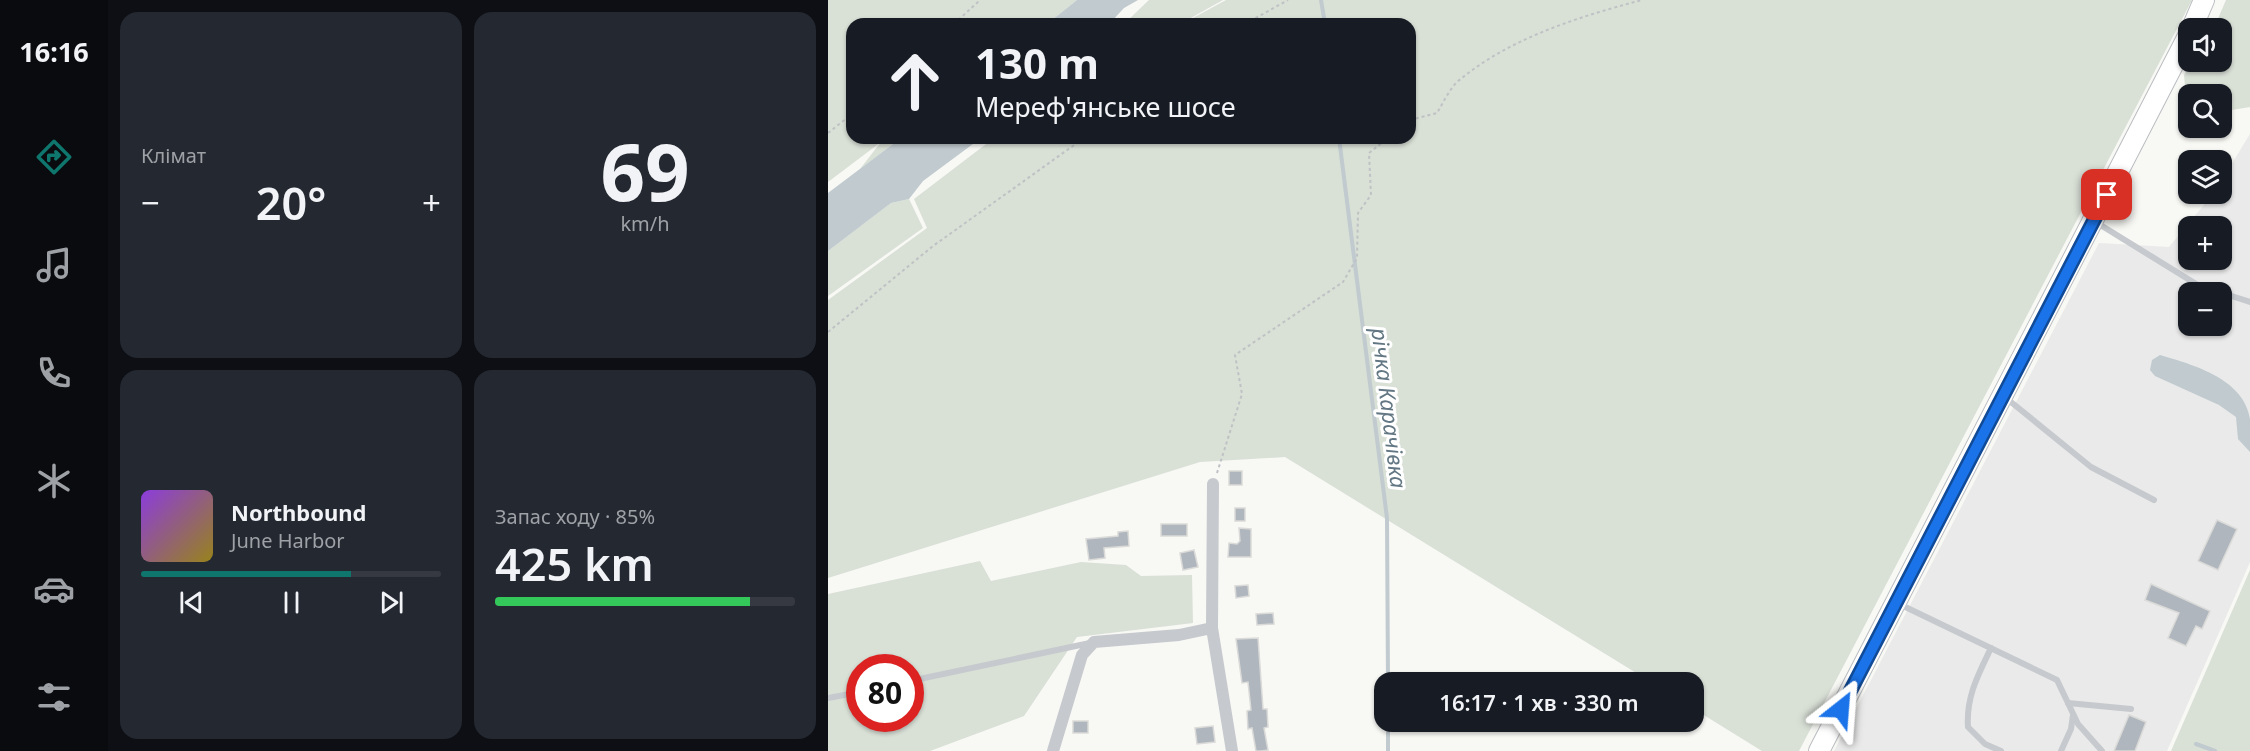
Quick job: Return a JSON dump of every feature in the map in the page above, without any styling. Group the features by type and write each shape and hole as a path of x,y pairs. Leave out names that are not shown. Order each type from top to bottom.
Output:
{"highway":[{"path":"2196,18 2204,0"},
{"path":"1819,751 2178,55"}],"street":[{"path":"1213,484 1212,628 1232,751"},
{"path":"1053,751 1082,655 1094,642 1179,635 1212,628"}],"lane":[{"path":"2093,221 2193,282"},
{"path":"2232,297 2250,302"},
{"path":"2004,395 2091,467 2154,500"},
{"path":"1897,603 2056,680 2078,724 2102,751"},
{"path":"924,678 1094,642"},
{"path":"1991,648 1974,681 1966,706 1968,727 1985,744 2001,751"},
{"path":"828,698 846,695"},
{"path":"2068,703 2131,709"},
{"path":"2061,751 2072,729 2073,714"}],"path":[{"path":"961,18 981,0"},
{"path":"1256,18 1288,0"},
{"path":"1416,118 1437,113 1456,83 1492,58 1566,21 1642,0"},
{"path":"828,132 846,118"},
{"path":"828,332 933,246 1076,144"},
{"path":"1213,484 1242,393 1236,355 1343,282 1357,258 1358,213 1371,195 1369,153 1380,144"}],"shaded area":[{"path":"828,0 1077,0 1054,18 846,18 846,144 878,144 828,182"},
{"path":"1077,0 1138,0 1124,8 1115,18 1054,18"},
{"path":"1149,0 1223,0 1191,18 1130,18"},
{"path":"1226,0 2192,0 2183,18 2178,18 2178,27 1799,751 1762,751 1704,715 1704,672 1635,672 1285,457 1200,462 828,578 828,300 927,228 914,199 986,144 1416,144 1416,18 1193,18"},
{"path":"2226,0 2250,0 2250,107 2232,110 2232,84 2185,84 2186,72 2232,72 2232,18 2218,18"},
{"path":"2250,134 2250,562 2167,751 1834,751 2099,243 2169,247 2178,236 2178,270 2232,270 2232,216 2195,216 2205,204 2232,204 2232,164"},
{"path":"879,144 893,144 860,169"},
{"path":"893,144 973,144 923,181 909,199 891,203 828,251 828,193"},
{"path":"909,199 923,228 828,296 828,251 891,203"},
{"path":"2160,355 2216,376 2238,394 2246,405 2250,419 2250,452 2238,439 2236,417 2219,405 2155,376 2150,370 2152,360"},
{"path":"980,561 991,581 1081,562 1126,565 1141,576 1192,575 1193,623 1077,637 1024,716 930,751 828,751 828,594"},
{"path":"2250,570 2250,751 2171,751"}],"building":[{"path":"1229,471 1242,471 1242,485 1229,485"},
{"path":"1235,508 1245,508 1245,521 1235,521"},
{"path":"2217,520 2237,529 2218,570 2198,561"},
{"path":"1161,524 1187,524 1187,536 1161,536"},
{"path":"1239,528 1251,529 1251,557 1228,557 1229,543 1237,544 1240,541"},
{"path":"1128,531 1129,546 1104,548 1105,558 1089,560 1086,539 1118,536 1118,532"},
{"path":"1194,550 1198,567 1183,570 1180,553"},
{"path":"2151,584 2210,611 2202,629 2196,626 2186,646 2168,638 2179,613 2145,600"},
{"path":"1248,585 1249,596 1236,598 1235,586"},
{"path":"1273,613 1274,624 1257,625 1256,614"},
{"path":"1258,638 1263,709 1267,709 1268,727 1264,728 1268,750 1261,751 1256,751 1252,728 1248,729 1247,711 1251,710 1248,682 1242,683 1236,639"},
{"path":"2129,715 2146,722 2135,751 2114,751"},
{"path":"1073,721 1088,721 1088,733 1073,733"},
{"path":"1213,726 1215,742 1197,744 1195,728"}],"waterway":[{"name":"річка Карачівка","path":"1321,0 1324,18"},
{"name":"річка Карачівка","path":"1340,144 1387,518 1388,672"},
{"name":"річка Карачівка","path":"1388,732 1388,751"},
{"path":"2196,744 2215,751"}],"route":[{"path":"1841,709 2107,195"}]}
